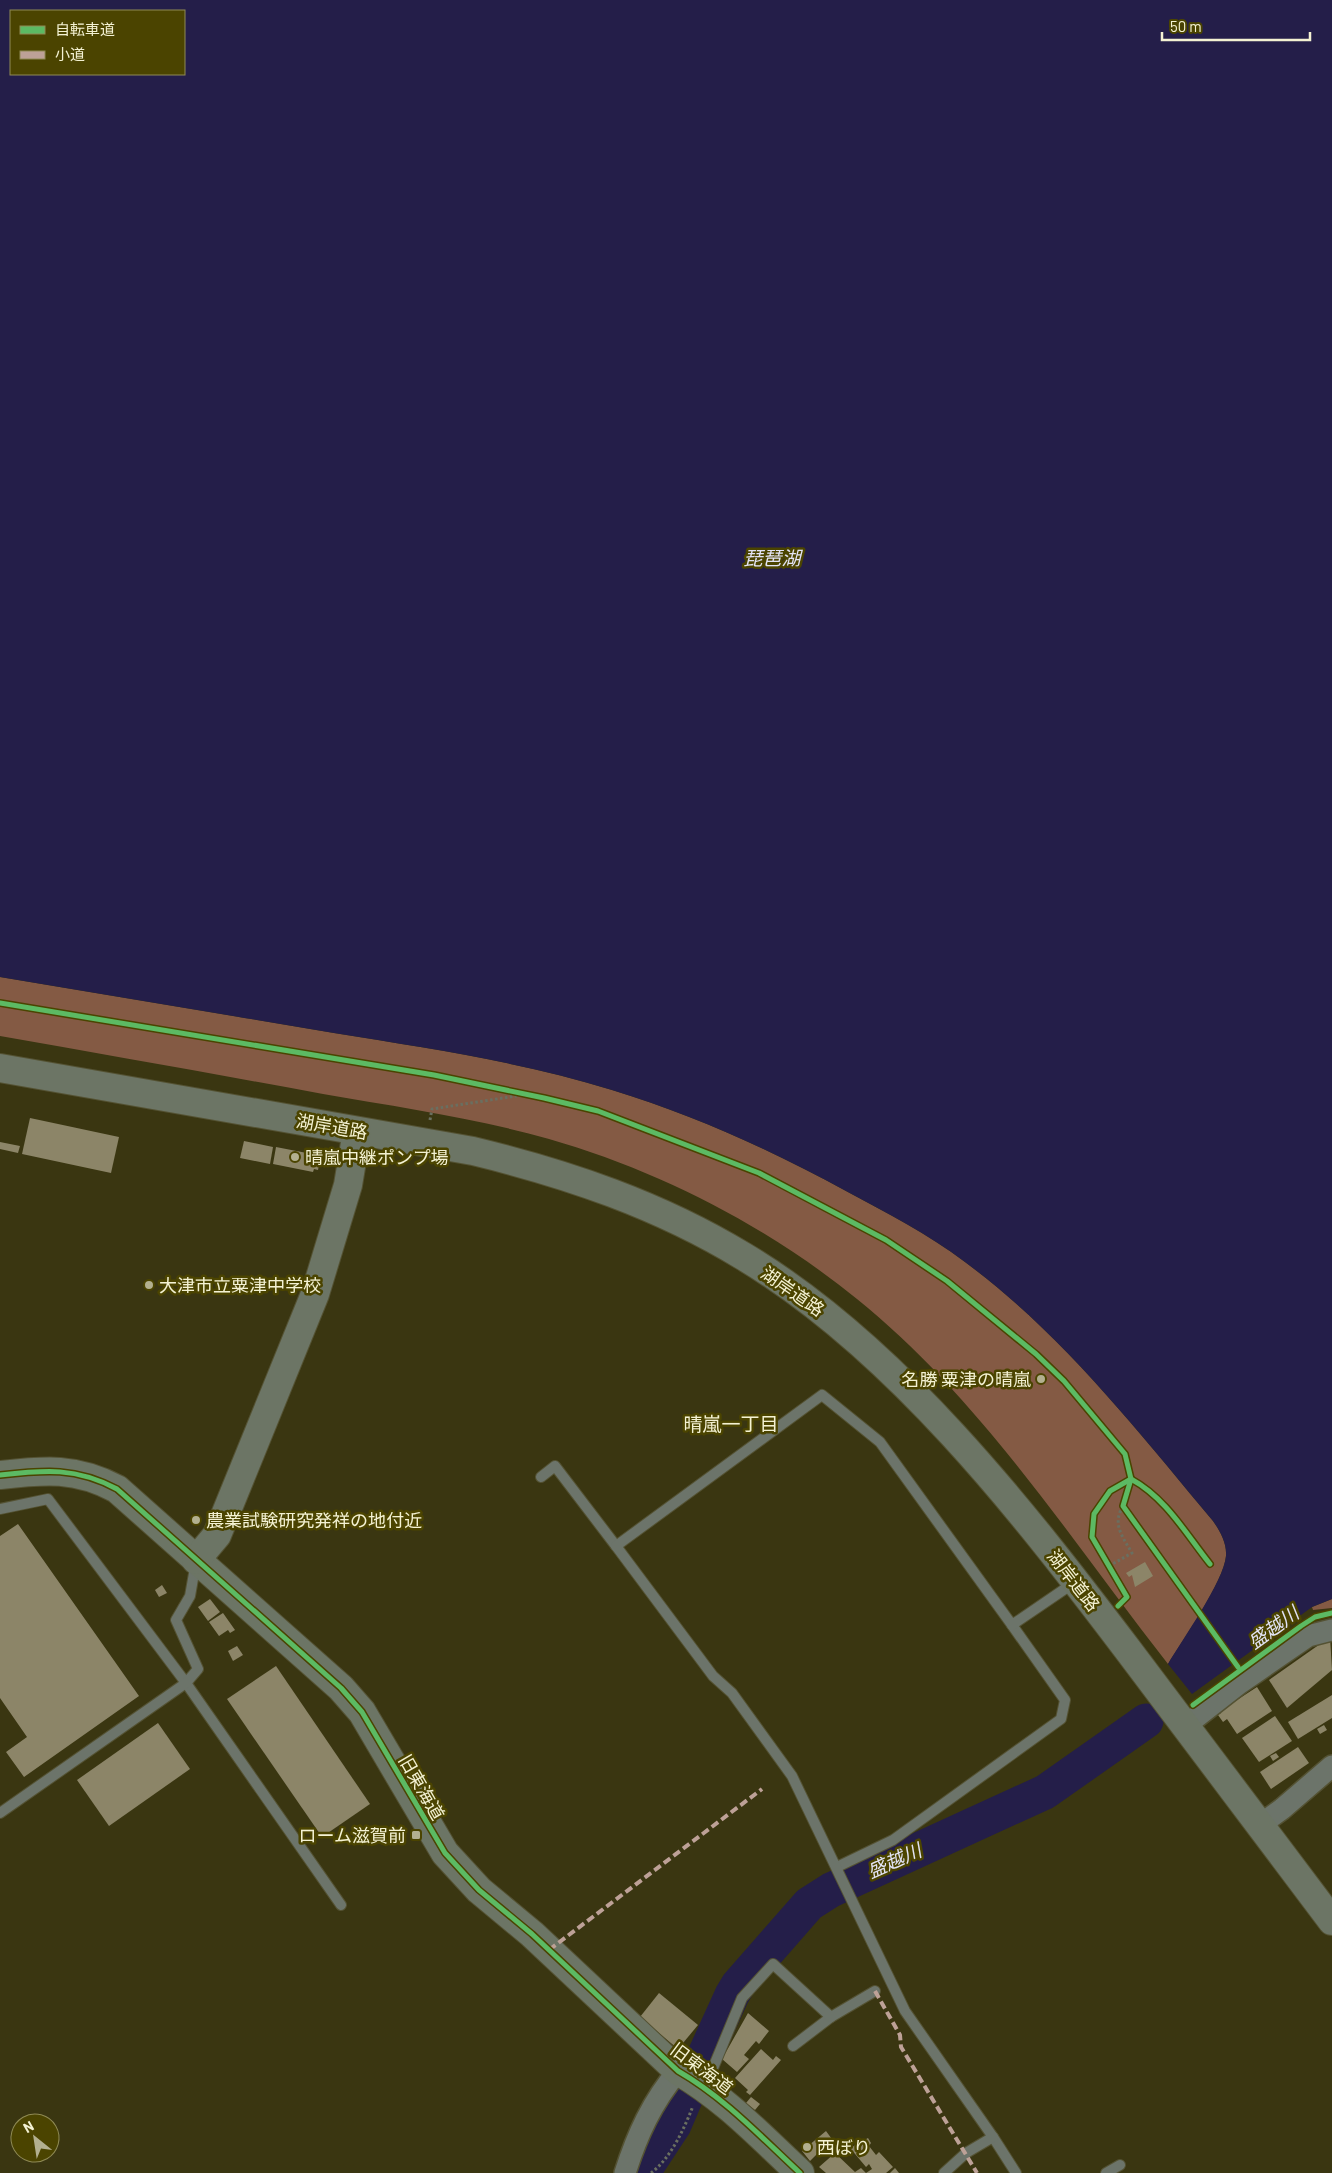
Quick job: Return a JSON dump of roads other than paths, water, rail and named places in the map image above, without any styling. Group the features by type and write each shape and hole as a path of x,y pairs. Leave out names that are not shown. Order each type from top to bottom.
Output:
{"main road":[{"name":"湖岸道路","path":"0,1068 473,1151 542,1168 607,1190 672,1218 744,1257 829,1316 918,1397 1043,1541 1076,1582 1332,1921"},
{"path":"196,1560 217,1535 315,1294 348,1185 358,1131"},
{"name":"旧東海道","path":"0,1475 78,1472 98,1479 117,1489 324,1671 362,1712 445,1853 459,1871 538,1939 678,2071 698,2094 728,2105 800,2173"}],"street":[{"path":"1185,1726 1295,1644 1308,1636 1332,1630"},
{"path":"1260,1825 1282,1809 1332,1766"},
{"path":"626,2173 640,2129 666,2086 678,2071"}],"lane":[{"path":"616,1546 822,1395 880,1442 1065,1700 1061,1719 893,1840 838,1869"},
{"path":"541,1477 555,1466 713,1676 732,1693 792,1776 905,2011 1016,2173"},
{"path":"0,1509 48,1499 186,1683 341,1905"},
{"path":"0,1813 186,1683 198,1669 176,1620 190,1596 196,1560"},
{"path":"1012,1625 1076,1582"},
{"path":"698,2094 711,2073 742,1998 774,1964 831,2016"},
{"path":"793,2046 831,2016 875,1991"},
{"path":"944,2173 966,2153 993,2137"},
{"path":"1106,2173 1120,2165"}],"water":[{"name":"琵琶湖","path":"0,0 1332,0 1332,1599 1312,1607 1192,1694 1168,1664 1202,1610 1224,1567 1225,1546 1220,1533 1213,1521 1096,1384 1066,1351 1000,1290 965,1262 922,1233 818,1176 732,1134 643,1100 578,1080 544,1071 439,1050 0,977"}],"waterway":[{"name":"盛越川","path":"702,2061 738,1985 809,1904 831,1890 1045,1792 1146,1721"},
{"name":"盛越川","path":"649,2163 674,2125 688,2092"}],"place":[{"name":"晴嵐中継ポンプ場","path":"295,1157"},
{"name":"大津市立粟津中学校","path":"149,1285"},
{"name":"名勝 粟津の晴嵐","path":"1041,1379"},
{"name":"農業試験研究発祥の地付近","path":"196,1520"},
{"name":"ローム滋賀前","path":"416,1835"},
{"name":"西ぼり","path":"807,2147"}],"district":[{"name":"晴嵐一丁目","path":"731,1423"}]}
